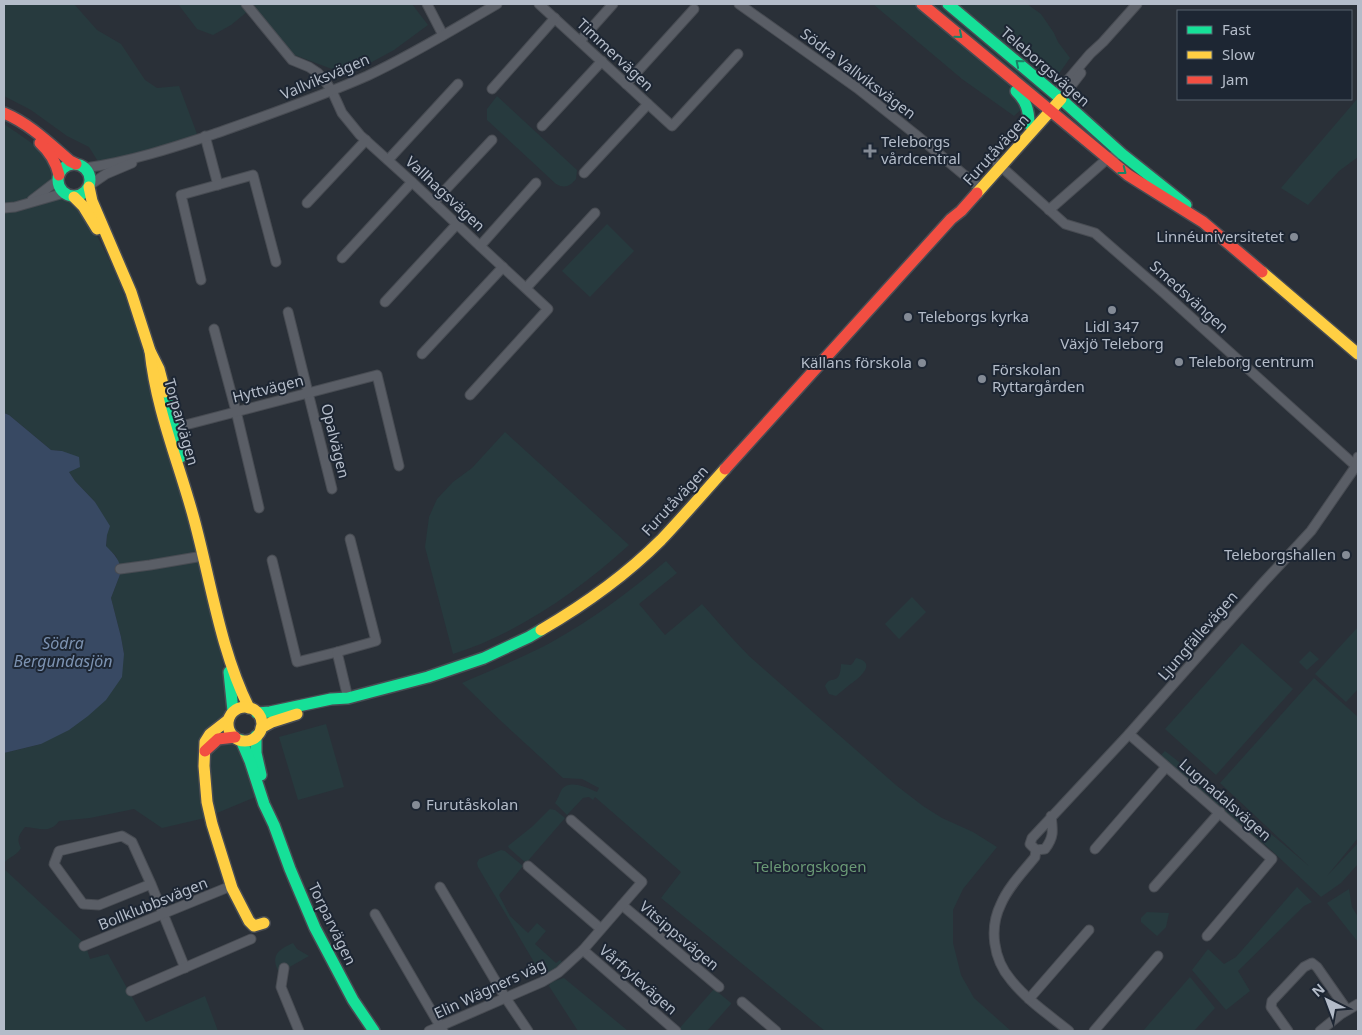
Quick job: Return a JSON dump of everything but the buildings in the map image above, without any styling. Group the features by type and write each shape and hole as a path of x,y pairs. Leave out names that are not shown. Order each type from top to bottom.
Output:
{"street":[{"name":"Vallhagsvägen","path":"246,4 292,60 318,72 332,91 342,113 360,135 548,309 470,395"},
{"path":"427,4 443,35"},
{"name":"Vallviksvägen","path":"90,186 106,174 153,154 272,114 368,76 417,51 497,4"},
{"name":"Timmervägen","path":"539,4 672,126 738,54"},
{"path":"580,41 613,4"},
{"name":"Södra Vallviksvägen","path":"739,4 857,88 978,187"},
{"name":"Teleborgsvägen","path":"922,4 1002,71 1053,104 1122,154 1194,212 1203,222 1358,354"},
{"name":"Teleborgsvägen","path":"948,4 1045,86 1053,104 1107,159 1128,175 1203,222"},
{"path":"1053,104 1081,65 1137,4"},
{"path":"626,84 694,9"},
{"path":"492,89 555,18"},
{"path":"1053,104 1095,56 1103,42"},
{"path":"542,126 602,61"},
{"path":"1045,86 1059,82 1081,65"},
{"path":"1002,71 1009,85 1026,102 1030,114 1029,124"},
{"path":"388,160 458,84"},
{"path":"584,173 648,104"},
{"name":"Furutåvägen","path":"998,164 1029,124 1053,104"},
{"name":"Furutåvägen","path":"258,732 284,718 332,705 348,698 428,678 484,658 529,637 599,593 625,573 661,540 951,219 961,211 978,187 1053,104"},
{"path":"4,208 83,194 90,186 90,176 31,127 14,116 4,113 44,146 58,166 60,189 69,195"},
{"path":"205,136 218,185"},
{"path":"307,203 366,140"},
{"path":"434,202 492,140"},
{"name":"Vallviksvägen","path":"80,166 98,166 153,154"},
{"path":"1049,210 1107,159 1122,154"},
{"name":"Smedsvängen","path":"998,164 1065,224 1095,233 1164,292 1357,466"},
{"path":"28,203 59,177 66,167 80,166"},
{"path":"201,280 181,195 253,175 276,262"},
{"path":"342,258 412,182"},
{"path":"480,246 536,183"},
{"name":"Torparvägen","path":"90,186 92,201 123,273 150,350 159,369 170,429 181,456 188,500 223,638 232,693 231,716"},
{"name":"Torparvägen","path":"69,195 88,214 123,273"},
{"path":"526,288 595,213"},
{"path":"385,302 457,224"},
{"path":"422,354 503,266"},
{"name":"Opalvägen","path":"288,312 332,489"},
{"path":"214,329 259,508"},
{"name":"Hyttvägen","path":"170,429 377,375 399,466"},
{"name":"Ljungfällevägen","path":"1036,850 1030,844 1032,838 1129,734 1311,531 1357,466 1358,457"},
{"path":"272,560 297,662 376,641 350,538"},
{"path":"120,569 203,556"},
{"name":"Torparvägen","path":"223,638 241,691 253,710"},
{"path":"337,652 348,698"},
{"name":"Furutåvägen","path":"253,710 270,712 331,699 348,698"},
{"path":"205,751 213,742 222,737 250,739 258,732 261,722 253,710 242,707 210,734 206,742 205,751 204,766 207,802 212,824 232,886 249,921 254,926 264,923"},
{"path":"231,716 229,730 238,739"},
{"name":"Torparvägen","path":"258,732 256,747 258,764 274,825 290,869 316,928 353,1000 374,1031"},
{"name":"Lugnadalsvägen","path":"1129,734 1272,859 1207,936"},
{"name":"Torparvägen","path":"238,739 248,756 264,804 274,825"},
{"path":"1095,849 1166,767"},
{"path":"1154,887 1220,812"},
{"path":"1051,816 1053,828 1051,840 1045,849 1036,850 1035,857 1008,891 996,916 994,930 996,949 1003,969 1010,979 1030,999 1069,1031"},
{"name":"Elin Wägners väg","path":"429,1031 441,1029 542,982 559,972 583,950 642,882 571,820"},
{"path":"151,884 99,905 83,904 54,864 59,850 122,836 132,842 151,884 186,968"},
{"path":"528,866 601,929"},
{"name":"Bollklubbsvägen","path":"84,946 232,886"},
{"path":"440,887 505,998 528,1031"},
{"name":"Vitsippsvägen","path":"622,905 719,987"},
{"path":"375,914 441,1029"},
{"path":"1030,999 1089,930"},
{"path":"131,991 251,939"},
{"name":"Vårfrylevägen","path":"583,950 676,1031"},
{"path":"1094,1031 1158,956"},
{"path":"1288,1031 1272,1008 1272,1002 1304,967 1312,963 1317,967 1346,1010"},
{"path":"284,968 281,987 299,1031"},
{"path":"742,1002 776,1031"},
{"path":"1320,1031 1346,1010 1358,1004"}],"green space":[{"path":"4,4 74,4 97,30 121,44 145,80 157,88 179,86 197,134 173,143 99,163 89,147 67,136 31,110 4,96"},
{"path":"178,4 412,4 428,25 394,50 348,75 292,54 253,7 231,25 213,35 197,29"},
{"path":"873,4 1027,4 1041,14 1070,58 1058,75 1014,116 962,79"},
{"path":"497,96 577,170 576,179 572,183 567,186 556,184 487,120 487,109"},
{"path":"1358,98 1358,157 1339,171 1308,205 1281,188"},
{"path":"4,124 33,144 51,163 55,172 56,188 61,195 77,204 81,209 98,238 123,292 151,377 217,637 230,707 226,718 226,732 239,745 258,796 205,818 162,828 134,809 90,818 59,821 52,828 48,829 25,827 19,837 21,848 4,864 4,753 41,744 124,654 111,598 121,572 116,556 106,547 107,535 95,502 69,472 62,451 51,450 9,415 4,413"},
{"path":"607,224 634,251 590,297 562,271"},
{"path":"505,432 629,545 610,562 547,609 501,635 453,654 425,547 429,517 437,499 453,482 472,468"},
{"name":"Teleborgskogen","path":"666,561 677,573 639,604 665,635 702,604 749,656 897,786 942,818 973,832 997,847 963,889 953,910 953,943 961,975 974,998 1011,1031 825,1031 661,898 681,872 595,797 593,800 589,797 583,798 567,815 555,803 565,786 574,784 597,792 599,788 582,779 563,778 462,683 529,654 566,634 610,605"},
{"path":"912,597 926,612 899,639 885,624"},
{"path":"1358,627 1358,689 1346,702 1315,674"},
{"path":"1242,643 1293,689 1216,775 1165,729"},
{"path":"1310,651 1319,659 1307,670 1299,662"},
{"path":"856,658 863,660 866,664 861,675 836,696 829,694 825,686 838,677 841,664 851,665"},
{"path":"1314,678 1358,717 1358,838 1327,876 1357,844 1358,864 1341,883 1321,897 1270,849 1159,757 1165,751 1310,867 1220,783"},
{"path":"326,724 344,787 298,800 279,737"},
{"path":"550,809 555,810 565,818 526,863 508,846 533,826"},
{"path":"501,850 505,851 523,866 499,895 510,916 528,933 537,923 546,931 535,944 556,963 560,960 562,962 562,965 543,977 478,867 479,859"},
{"path":"4,869 85,944 90,959 108,954 146,1022 205,996 218,1031 4,1031"},
{"path":"1297,887 1312,902 1304,906 1238,971 1250,991 1226,1010 1192,970 1208,949 1224,964 1236,957"},
{"path":"1349,889 1352,907 1358,917 1358,942 1327,903"},
{"path":"1147,912 1169,913 1166,927 1157,936 1141,922 1141,918"},
{"path":"293,943 297,949 309,956 279,973 275,962 277,954 283,948"},
{"path":"1190,977 1215,1008 1194,1031 1143,1031"},
{"path":"564,978 628,1031 578,1031 549,986 551,982"},
{"path":"714,989 731,1004 707,1031 678,1030"}],"water":[{"name":"Södra Bergundasjön","path":"4,413 9,415 51,450 62,451 79,457 80,467 69,472 95,502 110,526 106,546 120,564 121,572 111,598 124,654 122,677 106,700 88,716 69,730 41,744 4,753"}],"traffic: fast":[{"path":"948,4 1061,99 1122,154 1186,205"},
{"path":"1016,91 1026,106 1029,124"},
{"path":"74,164 86,168 90,180 86,192 74,196 62,192 58,180 62,168 74,164"},
{"path":"165,392 181,457"},
{"path":"257,713 331,699 348,698 428,677 484,658 541,630"},
{"path":"229,672 233,711"},
{"path":"256,736 256,753 261,775"},
{"path":"241,740 264,804 315,928 353,1000 374,1031"}],"traffic: slow":[{"path":"977,193 1061,99"},
{"path":"89,187 92,201 131,292 150,351 159,369 165,392"},
{"path":"74,197 83,206 97,229"},
{"path":"1262,272 1358,354"},
{"path":"150,351 157,394 194,519 223,639 239,686 249,708"},
{"path":"541,630 589,600 634,565 661,540 725,469"},
{"path":"245,707 257,712 262,724 257,736 245,741 233,736 228,724 233,712 245,707"},
{"path":"261,728 272,722 297,714"},
{"path":"228,720 210,734 205,742 204,766 207,802 232,888 249,921 254,926 264,923"}],"traffic: jam":[{"path":"922,4 1128,175 1203,222 1262,272"},
{"path":"4,113 31,128 76,164"},
{"path":"40,143 52,157 59,175"},
{"path":"725,469 951,219 977,193"},
{"path":"205,751 218,739 235,737"}],"place":[{"name":"Teleborgs vårdcentral","path":"870,151"},
{"name":"Linnéuniversitetet","path":"1294,237"},
{"name":"Lidl 347 Växjö Teleborg","path":"1112,310"},
{"name":"Teleborgs kyrka","path":"908,317"},
{"name":"Teleborg centrum","path":"1179,362"},
{"name":"Källans förskola","path":"922,363"},
{"name":"Förskolan Ryttargården","path":"982,379"},
{"name":"Teleborgshallen","path":"1346,555"},
{"name":"Furutåskolan","path":"416,805"}]}
